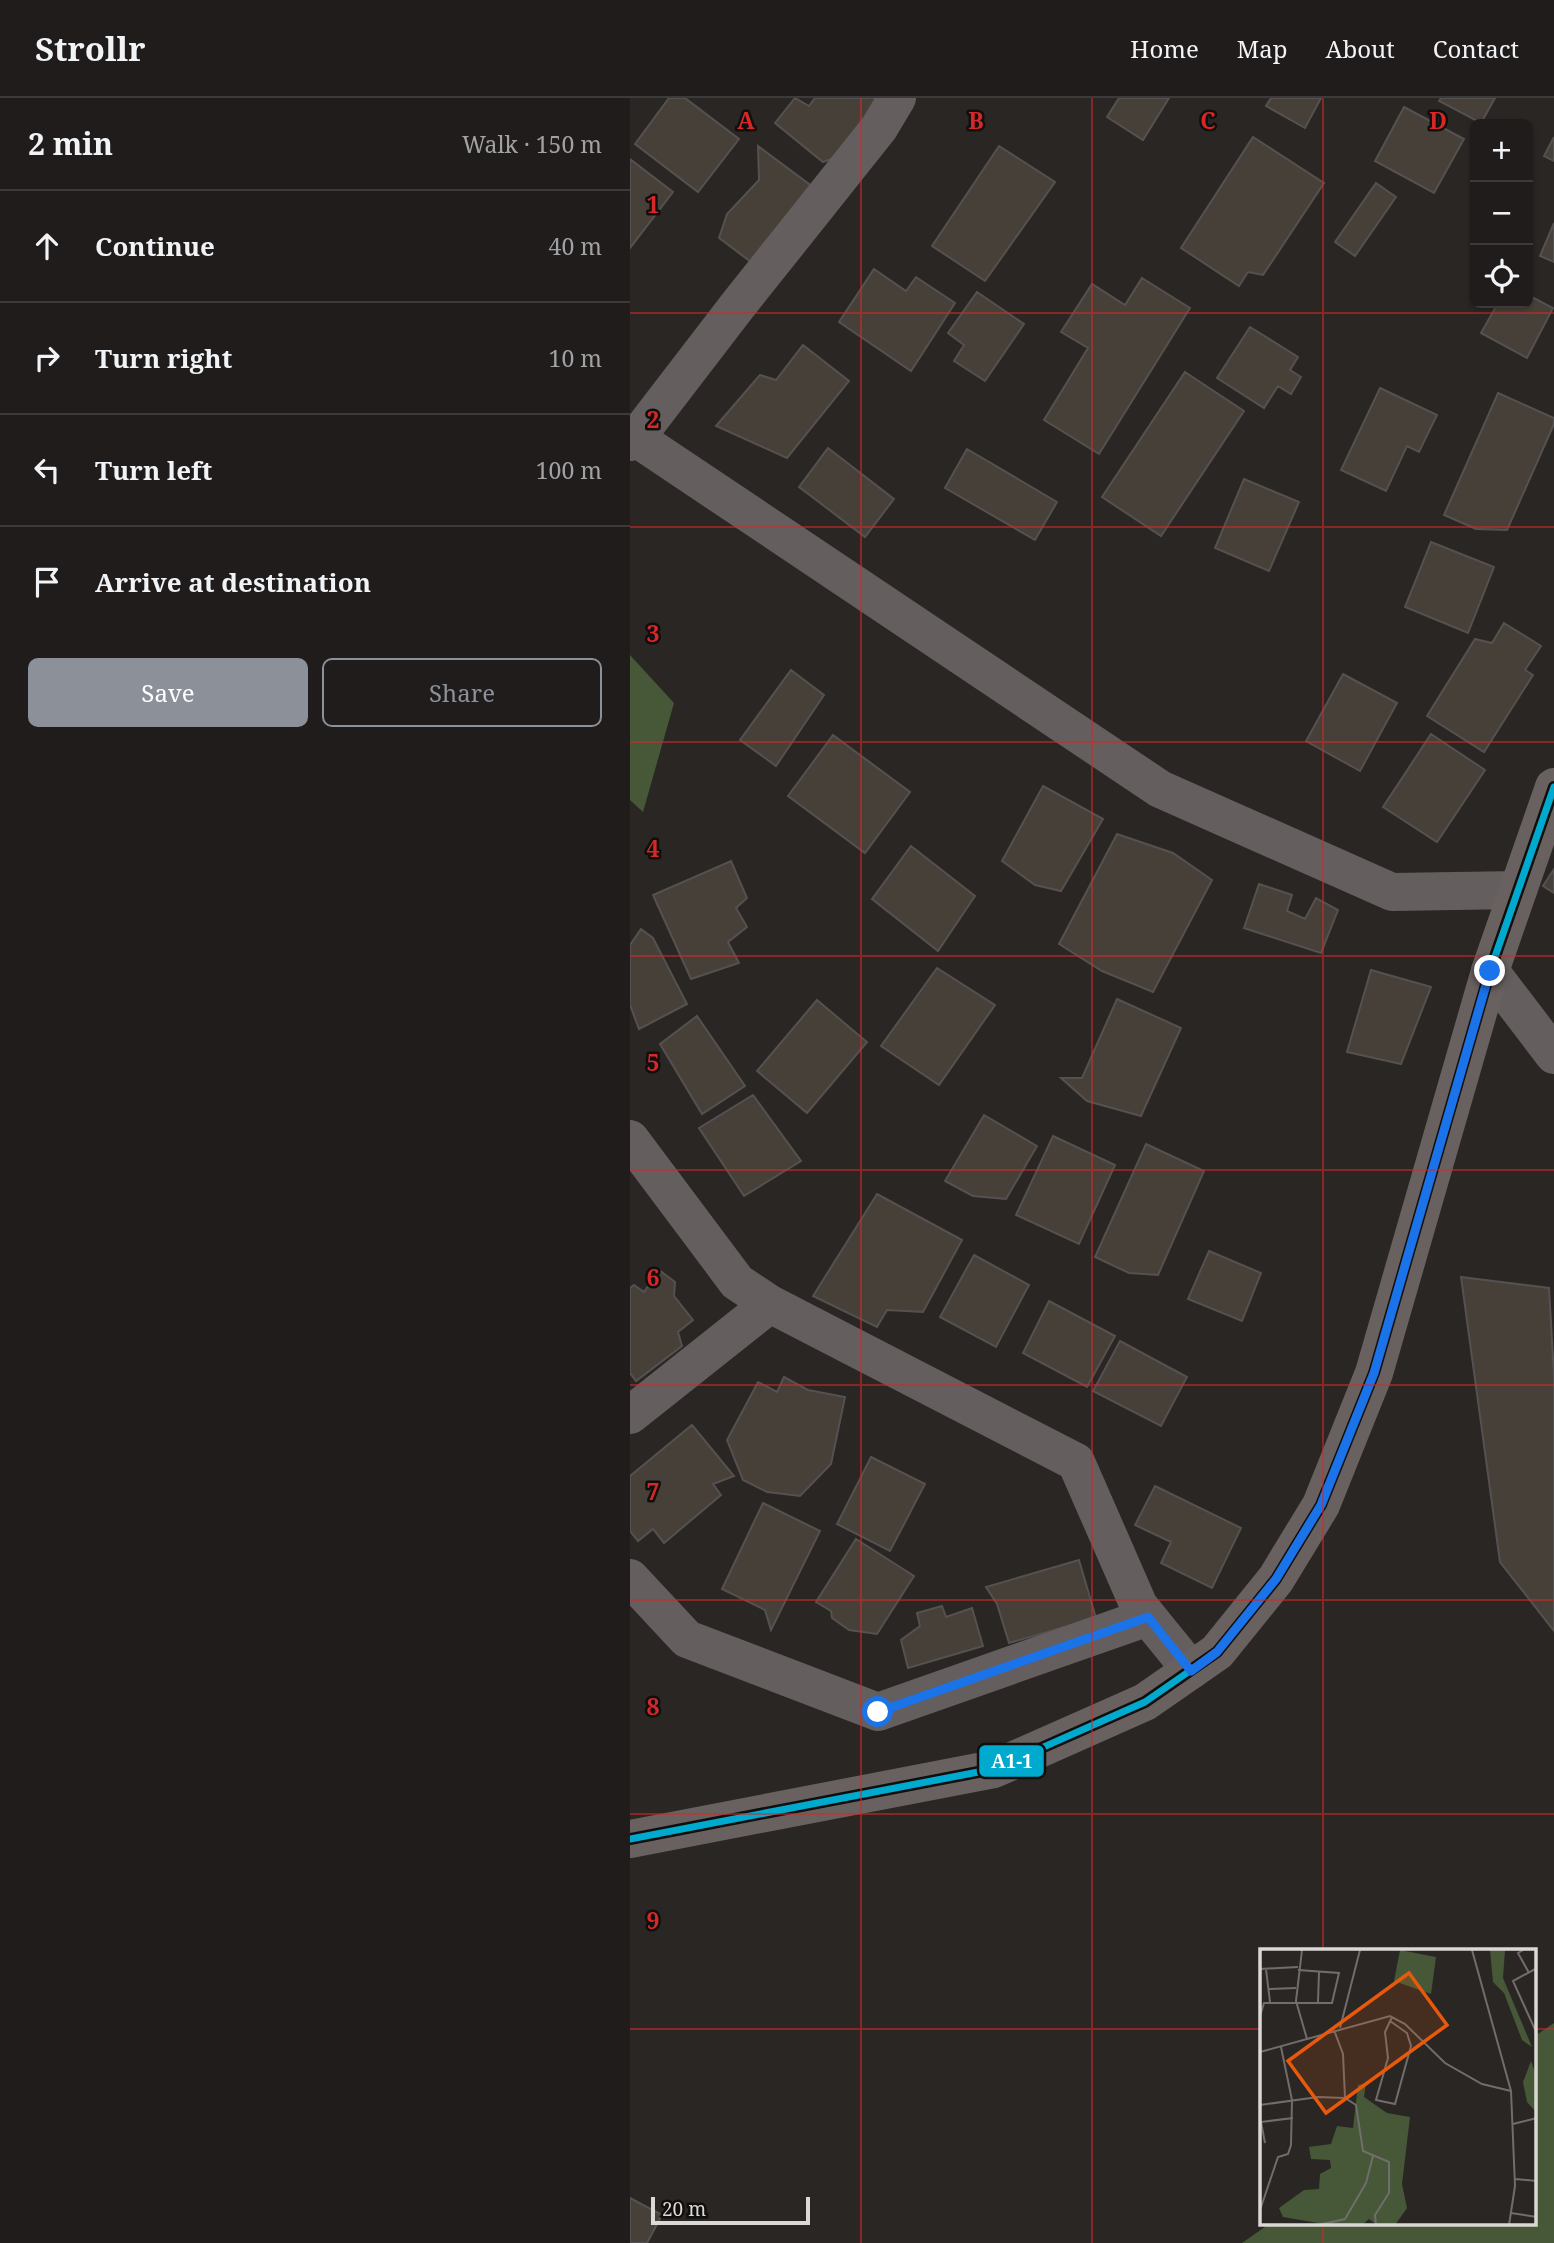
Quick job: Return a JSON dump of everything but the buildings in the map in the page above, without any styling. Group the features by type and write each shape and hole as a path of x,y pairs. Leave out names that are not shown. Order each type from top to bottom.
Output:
{"street":[{"path":"897,98 879,128 633,440 1160,789 1392,892 1518,890"},
{"path":"630,1839 994,1769 1145,1702 1217,1652 1276,1579 1321,1505 1374,1373 1490,971 1554,787"},
{"path":"1490,971 1554,1055"},
{"path":"630,1139 737,1282 770,1304 1076,1462 1139,1606 1191,1671"},
{"path":"630,1415 770,1304"},
{"path":"630,1578 687,1639 878,1712 1148,1617"}],"green space":[{"path":"630,655 674,703 643,812 630,800"},
{"path":"1554,2023 1554,2243 1242,2243 1266,2226 1536,2226 1536,2035"}],"transit line":[{"name":"A1-1","path":"630,1839 994,1769 1145,1702 1217,1652 1276,1579 1321,1505 1374,1373 1490,971 1554,787"}],"route":[{"path":"878,1712 1148,1617 1191,1671 1217,1652 1276,1579 1321,1505 1374,1373 1490,971"}]}
